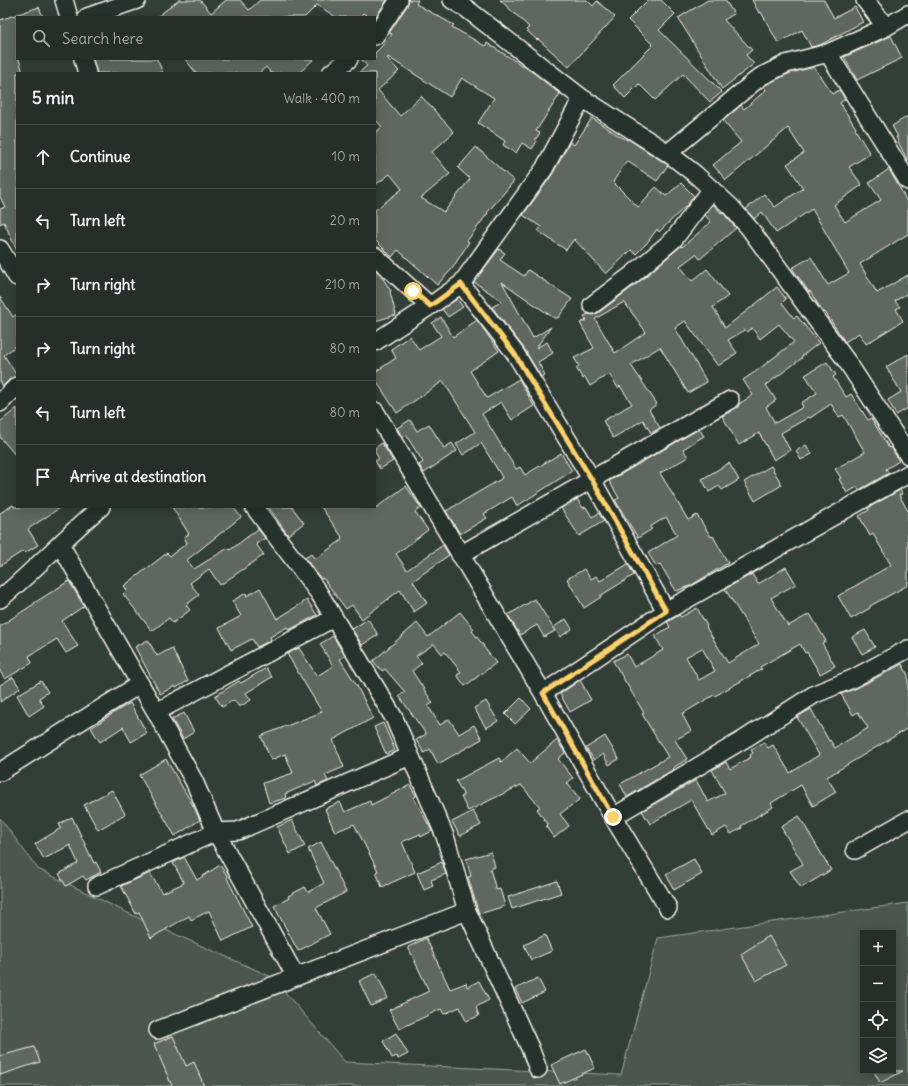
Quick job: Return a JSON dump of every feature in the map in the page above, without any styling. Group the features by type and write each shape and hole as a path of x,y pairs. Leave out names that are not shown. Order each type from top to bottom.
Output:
{"street":[{"path":"64,0 69,16"},
{"path":"90,16 136,0"},
{"path":"376,34 399,0"},
{"path":"452,0 472,4 582,98 668,153 712,188 731,207 759,241 848,363 908,455"},
{"path":"865,0 886,27"},
{"path":"668,153 760,77 786,64 828,54 886,27 908,14"},
{"path":"828,54 908,181"},
{"path":"83,60 87,72"},
{"path":"332,72 348,60"},
{"path":"376,341 461,284 544,169 582,98"},
{"path":"592,305 674,240 712,188"},
{"path":"0,249 16,275"},
{"path":"376,257 430,306"},
{"path":"461,284 514,353 592,480 666,611"},
{"path":"0,403 16,387"},
{"path":"460,555 730,400"},
{"path":"376,413 543,693 613,817 668,908"},
{"path":"543,693 666,611 908,474"},
{"path":"0,599 23,580 75,529 100,508"},
{"path":"255,508 319,593 394,718 444,836 467,911 530,1048 538,1069"},
{"path":"60,544 194,781 216,832 296,977"},
{"path":"156,712 334,618"},
{"path":"613,817 739,742 815,694 852,680 908,649"},
{"path":"0,772 140,684"},
{"path":"97,886 216,832 238,831 410,756"},
{"path":"856,850 908,820"},
{"path":"158,1030 467,911"}],"shaded area":[{"path":"0,818 38,869 132,915 272,977 345,1062 621,1075 658,938 908,903 908,1086 0,1086"}],"building":[{"path":"179,0 200,0 211,13 226,0 240,0 249,10 260,0 387,0 376,16 368,16 363,13 361,16 334,16 317,5 306,16 158,16"},
{"path":"409,0 418,0 416,4 454,25 452,27 485,46 487,43 534,73 560,94 536,131 540,133 535,140 537,141 532,149 522,143 516,153 503,145 505,141 478,123 494,98 462,78 450,97 388,57 387,58 399,71 378,90 400,116 421,96 454,132 432,152 450,174 421,198 444,212 470,179 458,168 476,147 514,181 487,213 467,241 469,242 452,269 437,285 398,250 392,257 376,241 376,209 402,189 390,174 376,184 376,132 382,127 376,120 376,72 359,72 367,66 362,60 376,60 376,52 392,34 389,33 407,6"},
{"path":"500,0 587,0 593,6 597,1 615,17 569,67 526,30 529,27"},
{"path":"648,0 661,0 675,14 659,30 722,92 710,102 683,74 655,100 639,84 625,98 613,85 653,45 628,20"},
{"path":"708,0 725,0 734,14 724,20 752,50 746,55 754,64 722,89 678,18"},
{"path":"752,0 824,0 834,18 855,7 863,22 820,45 811,47 802,30 778,43 761,12 759,13"},
{"path":"39,7 43,16 16,16 16,60 19,60 23,72 16,72 16,249 4,222 0,224 0,209 5,207 0,197 0,20"},
{"path":"891,36 902,58 857,80 844,57"},
{"path":"93,60 157,60 163,72 97,72"},
{"path":"186,60 313,60 300,72 270,72 266,67 260,72 195,72"},
{"path":"814,67 832,94 839,90 840,91 845,99 840,103 870,154 849,167 862,185 834,205 845,222 881,200 869,183 889,169 908,203 908,234 860,264 877,293 908,275 908,293 895,301 900,307 896,309 903,321 866,344 859,333 845,342 825,312 824,313 822,311 810,291 809,292 792,268 811,257 828,285 849,273 812,209 776,233 762,212 754,219 746,209 764,194 775,207 803,188 787,164 804,153 788,128 726,180 713,165 741,142 723,121 741,105 744,109 766,90 764,87 765,85 790,73"},
{"path":"908,116 908,162 892,126"},
{"path":"592,118 668,165 657,181 627,161 613,182 638,207 656,187 666,196 681,183 694,196 688,204 659,232 657,229 647,243 636,254 631,250 606,274 574,239 566,250 538,231 541,227 523,215 552,175 570,142 574,145"},
{"path":"713,204 736,228 700,259 696,254 680,266 692,281 707,269 728,296 713,307 725,328 777,287 786,299 782,303 794,318 797,316 819,343 766,385 776,400 766,407 775,423 803,407 801,403 817,393 805,375 827,362 836,375 833,377 846,397 851,394 868,420 871,418 889,448 891,447 899,461 886,469 889,473 859,490 857,487 847,493 839,479 841,478 835,469 865,452 843,415 839,417 831,404 810,418 809,417 781,433 790,450 774,460 759,433 739,445 722,416 738,407 739,404 753,395 743,380 794,342 779,324 760,339 752,328 747,332 745,330 728,340 737,353 718,366 685,321 675,328 707,382 688,393 660,347 631,365 657,404 649,410 660,428 651,433 643,420 613,438 603,421 632,404 620,386 618,388 609,374 590,386 585,377 583,379 576,368 579,366 574,358 594,348 580,323 587,320 584,316 598,313 639,282 711,222 705,215","holes":["624,302 646,332 615,353 595,319"]},
{"path":"499,249 505,253 500,260 524,276 528,270 572,299 558,318 554,318 502,282 533,338 551,327 536,348 547,342 553,353 538,362 545,375 541,377 523,347 492,307 502,301 474,282"},
{"path":"376,271 380,274 391,291 396,315 376,321"},
{"path":"0,297 13,317 16,315 16,346 4,355 16,376 10,379 3,386 0,381"},
{"path":"457,299 463,307 448,317 442,309"},
{"path":"441,317 453,337 477,320 499,351 470,371 487,398 519,379 534,406 512,420 501,402 482,414 516,469 520,467 525,475 561,453 572,471 517,506 512,497 484,514 487,518 460,534 446,511 502,477 481,443 463,455 456,444 475,432 443,381 397,413 376,381 376,371 396,358 391,349 410,336 419,350 441,336 432,323"},
{"path":"908,354 908,408 896,415 888,400 901,392 886,367"},
{"path":"16,409 16,456 0,437 0,422"},
{"path":"410,420 417,431 429,424 444,448 452,443 457,451 424,473 419,465 423,462 406,435 402,437 397,428"},
{"path":"699,429 704,436 683,449 688,457 660,473 688,520 697,515 711,537 713,536 728,563 690,586 676,591 660,564 656,566 648,553 677,535 666,517 650,527 652,529 638,538 615,500 619,498 609,481"},
{"path":"382,443 393,461 380,469 376,463 376,460 379,459 376,454 376,447"},
{"path":"806,445 812,454 801,460 796,451"},
{"path":"729,463 739,480 722,490 719,486 709,492 702,479"},
{"path":"771,466 782,485 755,501 744,482"},
{"path":"406,486 421,508 415,512 428,530 396,554 407,570 443,545 449,555 413,581 427,603 414,612 400,590 362,619 352,605 346,609 323,578 321,579 305,558 311,554 315,559 342,540 342,537 322,508 377,507"},
{"path":"900,490 902,494 899,495 908,511 908,585 870,606 870,608 851,619 838,596 891,565 873,534 870,536 859,516 869,510 868,508"},
{"path":"577,499 583,508 586,507 592,517 599,513 604,521 579,536 561,508"},
{"path":"13,505 16,508 60,508 28,529 38,545 25,553 23,551 0,566 0,513"},
{"path":"173,508 234,508 241,517 187,560 194,569 228,548 230,550 258,529 265,538 256,544 264,555 220,585 209,569 190,583 199,595 186,605 190,610 173,623 169,618 152,631 123,594 127,590 124,586 167,553 170,556 187,543 184,537 189,534"},
{"path":"269,508 293,508 304,523 288,535"},
{"path":"628,564 634,575 600,596 601,597 584,608 567,579 584,569 591,579 596,576 600,581"},
{"path":"786,567 796,584 771,598 788,626 810,614 826,641 822,643 835,666 820,674 807,652 805,653 800,644 760,667 762,669 682,714 691,731 675,740 687,759 673,768 674,769 627,797 620,784 668,757 613,661 627,654 634,667 663,650 655,636 670,627 667,622 679,615 681,617 697,608 707,626 706,627 728,663 759,644 725,589 752,574 758,584","holes":["702,648 715,671 699,680 686,657"]},
{"path":"69,581 84,606 62,621 78,646 66,653 57,639 29,656 32,663 5,679 0,671 0,626"},
{"path":"260,588 277,619 307,600 317,615 289,630 287,627 270,637 271,640 257,647 252,639 231,650 219,628 241,616 232,601 246,593 247,596"},
{"path":"535,599 555,631 544,637 537,625 520,635 508,615"},
{"path":"460,612 474,629 472,631 496,663 465,686 457,675 461,672 445,652 442,654 434,644 416,656 422,663 412,671 433,703 428,706 440,725 449,719 459,734 474,725 482,739 438,764 430,749 424,753 416,740 426,734 399,696 405,692 385,669 382,671 373,661 417,623 428,637"},
{"path":"368,619 378,635 362,645 352,629"},
{"path":"566,619 572,629 560,637 554,627"},
{"path":"865,630 875,647 862,654 852,637"},
{"path":"333,636 345,656 340,659 357,686 373,718 333,740 344,767 325,775 328,781 317,786 315,781 285,794 286,798 269,803 263,783 293,773 285,754 271,760 261,736 322,712 287,654 299,648 317,676 333,666 320,644"},
{"path":"148,640 157,656 172,648 188,681 176,688 175,686 160,694 135,647"},
{"path":"902,664 908,675 908,728 827,777 836,792 813,806 801,785 771,803 773,807 741,826 742,828 731,834 726,827 712,835 691,800 650,824 642,811 696,780 708,802 725,793 712,770 726,762 730,769 751,757 750,755 753,753 751,750 764,742 768,748 773,745 790,773 819,755 797,717 811,709 829,741 830,740 835,748 868,728 858,712 853,715 841,694 857,688"},
{"path":"266,668 272,677 246,693 251,700 239,707 234,700 222,707 215,696 239,681 241,683"},
{"path":"13,677 20,688 0,702 0,685"},
{"path":"580,680 591,700 570,712 560,694"},
{"path":"41,681 48,692 39,698 44,706 29,716 17,695"},
{"path":"521,698 531,709 515,724 505,714"},
{"path":"486,701 498,721 486,728 474,708"},
{"path":"130,703 147,733 131,742 123,727 100,742 91,728"},
{"path":"184,713 194,732 183,739 172,719"},
{"path":"383,723 395,750 386,754 374,727"},
{"path":"605,736 619,759 609,765 603,754 594,760 586,748"},
{"path":"557,740 565,753 558,759 573,778 567,783 580,799 560,814 569,826 554,838 546,827 548,825 537,809 540,807 521,785 468,811 461,797 464,796 456,781 499,758 501,762 517,748 530,763"},
{"path":"166,759 200,820 175,836 139,775"},
{"path":"410,785 416,796 414,798 432,831 421,837 420,834 402,842 415,872 382,887 376,872 378,871 354,824 335,832 325,809 340,802 345,812 370,801 371,805"},
{"path":"112,790 125,814 98,830 84,805"},
{"path":"473,811 481,825 460,836 452,822"},
{"path":"799,816 831,870 801,888 790,871 803,864 781,827"},
{"path":"72,817 94,863 96,862 101,872 86,880 83,876 66,886 59,874 78,863 70,845 44,859 35,844 61,828 59,824"},
{"path":"292,820 305,846 290,854 277,827"},
{"path":"321,842 346,892 316,908 330,934 298,951 274,906 289,898 288,896 305,887 308,892 324,883 308,849"},
{"path":"491,852 495,867 490,869 496,890 500,889 505,906 479,914 468,877 471,876 466,859"},
{"path":"184,857 197,880 220,865 228,877 227,878 252,927 223,941 209,911 191,920 189,916 151,938 139,912 136,914 121,886 150,873 162,893 184,883 173,863"},
{"path":"694,859 702,874 674,890 666,874"},
{"path":"442,862 446,874 431,880 433,886 424,890 417,873"},
{"path":"557,881 561,893 512,909 508,897"},
{"path":"545,935 552,951 531,960 524,945"},
{"path":"769,936 786,965 756,981 741,954"},
{"path":"426,938 450,989 466,983 467,987 479,981 489,1000 476,1007 479,1016 466,1021 460,1007 444,1014 441,1009 399,1029 389,1010 429,991 408,947"},
{"path":"376,973 388,998 371,1006 359,981"},
{"path":"538,978 545,992 522,1003 515,989"},
{"path":"396,1033 408,1054 398,1059 397,1056 392,1058 383,1041"},
{"path":"173,1036 186,1066 194,1062 204,1086 172,1086 154,1044"},
{"path":"34,1047 40,1062 0,1075 0,1056"},
{"path":"586,1049 595,1068 560,1084 551,1065"},
{"path":"896,1071 903,1071 880,1083 876,1074 896,1074"}],"route":[{"path":"413,291 430,306 461,284 514,353 592,480 666,611 543,693 613,817"}]}
